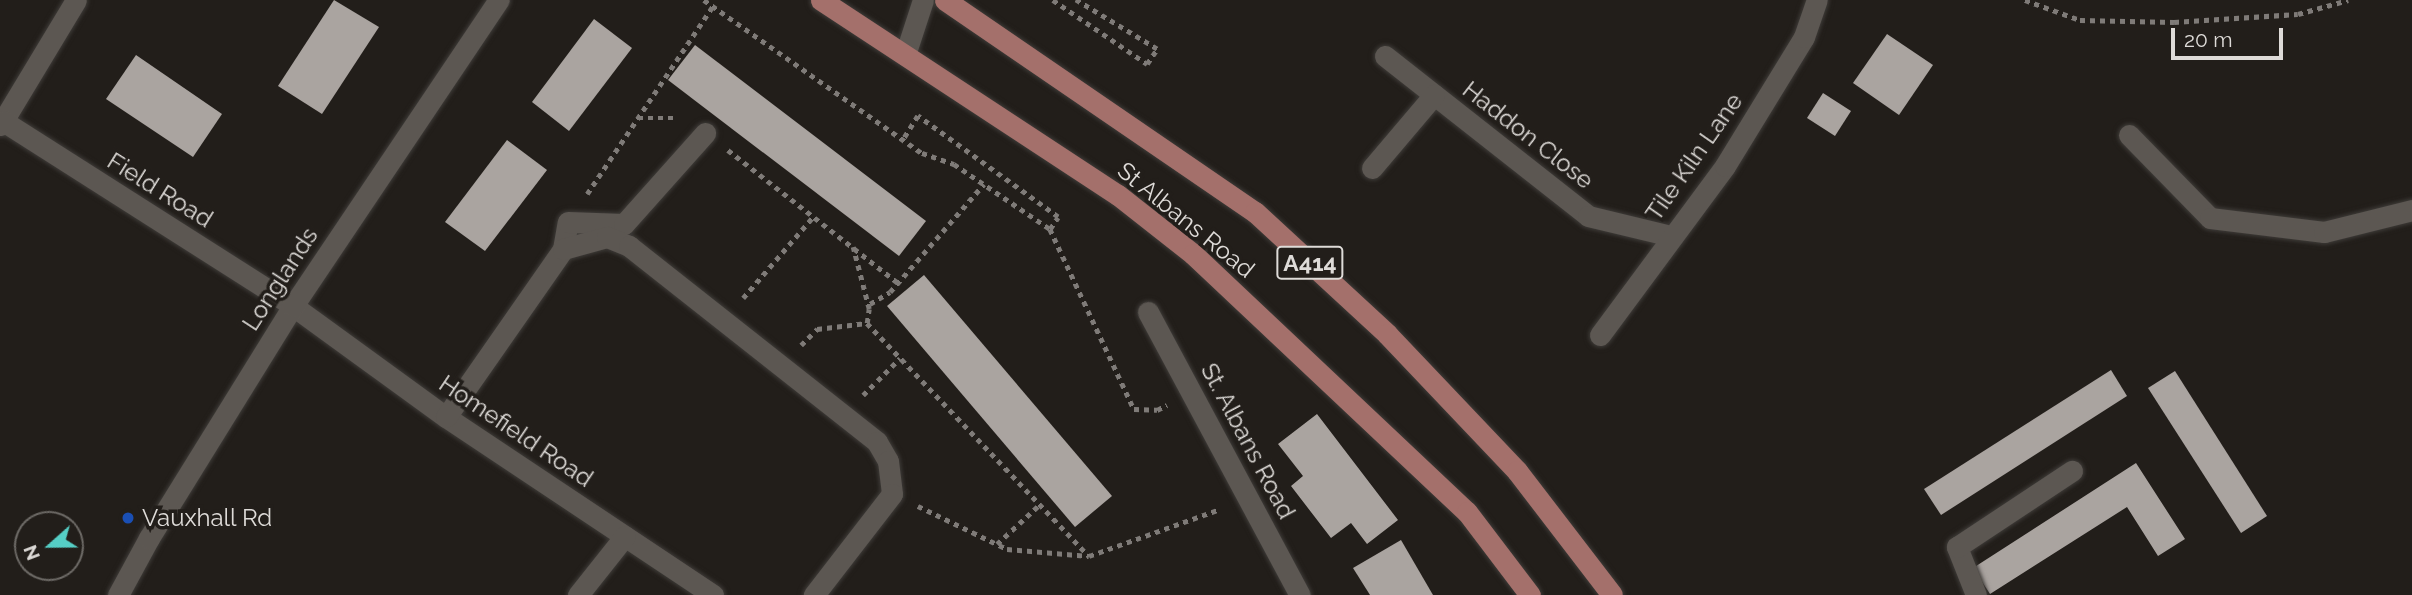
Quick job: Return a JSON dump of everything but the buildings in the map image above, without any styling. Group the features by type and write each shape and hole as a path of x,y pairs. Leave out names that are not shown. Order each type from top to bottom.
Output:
{"main road":[{"name":"St Albans Road","path":"821,0 1118,195 1193,254 1467,512 1530,595"},
{"name":"St Albans Road","path":"945,0 1255,212 1387,334 1517,471 1612,595"}],"street":[{"path":"1,123 76,0"},
{"name":"Longlands","path":"118,595 149,538 293,306 499,0"},
{"path":"905,55 923,0"},
{"name":"Tile Kiln Lane","path":"1600,335 1732,154 1804,37 1816,0"},
{"name":"Haddon Close","path":"1385,56 1588,216 1671,236"},
{"name":"Haddon Close","path":"1372,168 1434,95"},
{"name":"Field Road","path":"1,123 293,306"},
{"path":"446,417 563,249 568,222 624,224 705,133"},
{"path":"2129,135 2210,218 2324,232 2412,210"},
{"path":"563,249 607,237 629,246 877,442 888,461 892,494 814,595"},
{"name":"Homefield Road","path":"293,306 446,417 712,595"},
{"name":"St. Albans Road","path":"1148,312 1300,595"},
{"path":"1976,595 1957,547 2072,471"},
{"path":"578,595 625,537"}],"path":[{"path":"704,0 903,140 984,184 1050,229 1134,409 1157,410 1192,393"},
{"path":"1053,0 1147,64 1157,50 1076,0"},
{"path":"2025,0 2080,20 2174,22 2298,13 2348,0"},
{"path":"568,222 713,6"},
{"path":"903,140 918,116 1058,217 1050,229"},
{"path":"638,118 685,118 898,283"},
{"path":"870,304 898,283 984,184"},
{"path":"723,321 813,216"},
{"path":"853,247 869,309 867,323"},
{"path":"867,323 1038,506 1089,556"},
{"path":"781,366 817,329 867,323"},
{"path":"843,415 900,358"},
{"path":"892,494 997,544 1089,556 1248,498"},
{"path":"997,544 1038,506"}],"place":[{"name":"Vauxhall Rd","path":"128,518"}]}
